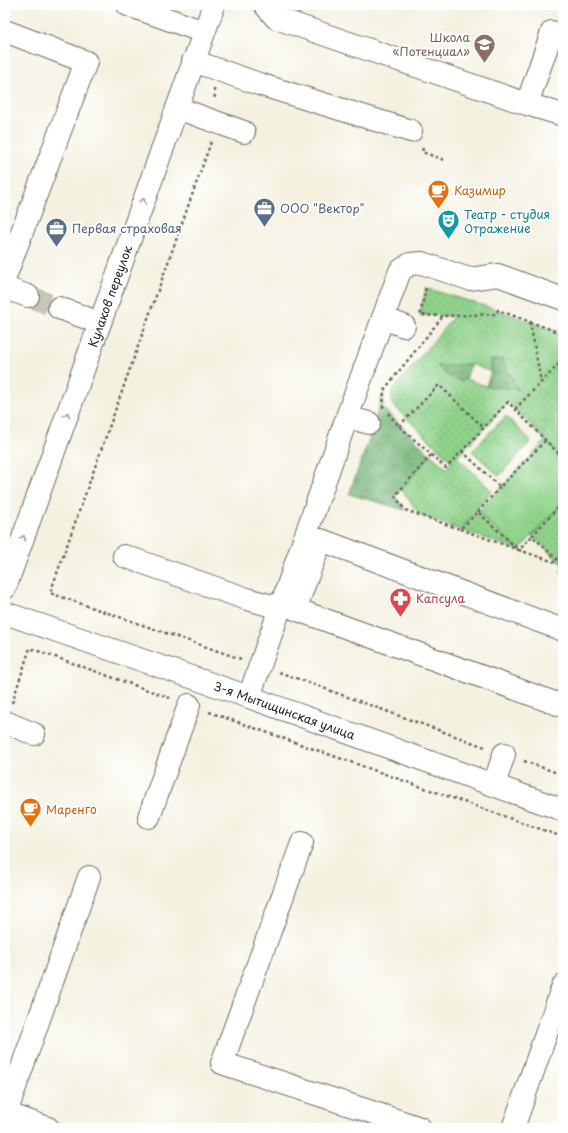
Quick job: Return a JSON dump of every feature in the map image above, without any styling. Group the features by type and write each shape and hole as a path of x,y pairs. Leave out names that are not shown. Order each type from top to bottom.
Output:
{"street":[{"path":"128,5 204,32"},
{"name":"Кулаков переулок","path":"5,588 177,108 202,64 204,32 214,5"},
{"path":"265,5 276,18 563,115"},
{"path":"5,31 86,62 5,277"},
{"path":"527,104 552,32 563,36"},
{"path":"202,64 418,139"},
{"path":"177,108 244,132"},
{"path":"249,697 400,272 410,264 422,263 469,279 498,275 563,299"},
{"path":"5,288 28,296"},
{"path":"59,308 100,323"},
{"path":"383,318 404,326"},
{"path":"348,417 369,423"},
{"path":"563,630 322,540 295,609 563,706"},
{"path":"124,556 247,599 280,608"},
{"name":"3-я Мытищинская улица","path":"5,613 249,697 563,810"},
{"path":"148,817 189,705"},
{"path":"5,722 34,734"},
{"path":"494,785 504,754"},
{"path":"302,843 222,1063 420,1128"},
{"path":"48,1128 6,1112 89,877"},
{"path":"513,1128 558,1017 563,986"}],"path":[{"path":"202,64 218,123 50,593 260,665 563,775"},
{"path":"418,139 422,152 444,160"},
{"path":"426,288 420,315 443,316 496,314 498,310 563,334"},
{"path":"443,316 384,390 383,408 399,426 446,468 508,402 563,458"},
{"path":"530,322 541,382"},
{"path":"515,409 562,361"},
{"path":"562,361 563,370"},
{"path":"399,426 439,385 484,428"},
{"path":"460,529 545,441"},
{"path":"462,451 500,487"},
{"path":"560,455 563,452"},
{"path":"431,455 395,496 405,510 563,565"},
{"path":"519,550 563,502"},
{"path":"478,512 519,550"},
{"path":"532,536 563,565"},
{"path":"5,722 30,648 563,837"}],"green space":[{"path":"426,288 498,310 563,334 563,452 560,455 508,402 457,457 492,491 463,526 478,512 519,550 421,516 401,489 431,455 446,468 452,462 392,404 392,391 454,316 420,315","holes":["471,364 491,372 518,389 486,386 466,379 461,381"]},
{"path":"491,360 502,360 518,389 486,386 491,372"},
{"path":"471,364 466,379 461,381 446,375 437,366"},
{"path":"384,390 383,408 431,455 395,496 405,510 349,494 369,439"},
{"path":"506,416 531,441 499,476 472,451"},
{"path":"545,441 563,458 563,502 519,550 478,512"},
{"path":"563,502 563,565 532,536"}],"tunnel":[{"path":"28,296 59,308"}],"place":[{"name":"Школа «Потенциал»","path":"485,64"},
{"name":"Казимир","path":"438,210"},
{"name":"ООО \"Вектор\"","path":"265,228"},
{"name":"Театр - студия Отражение","path":"449,240"},
{"name":"Первая страховая","path":"56,248"},
{"name":"Капсула","path":"400,618"},
{"name":"Маренго","path":"31,828"}]}
